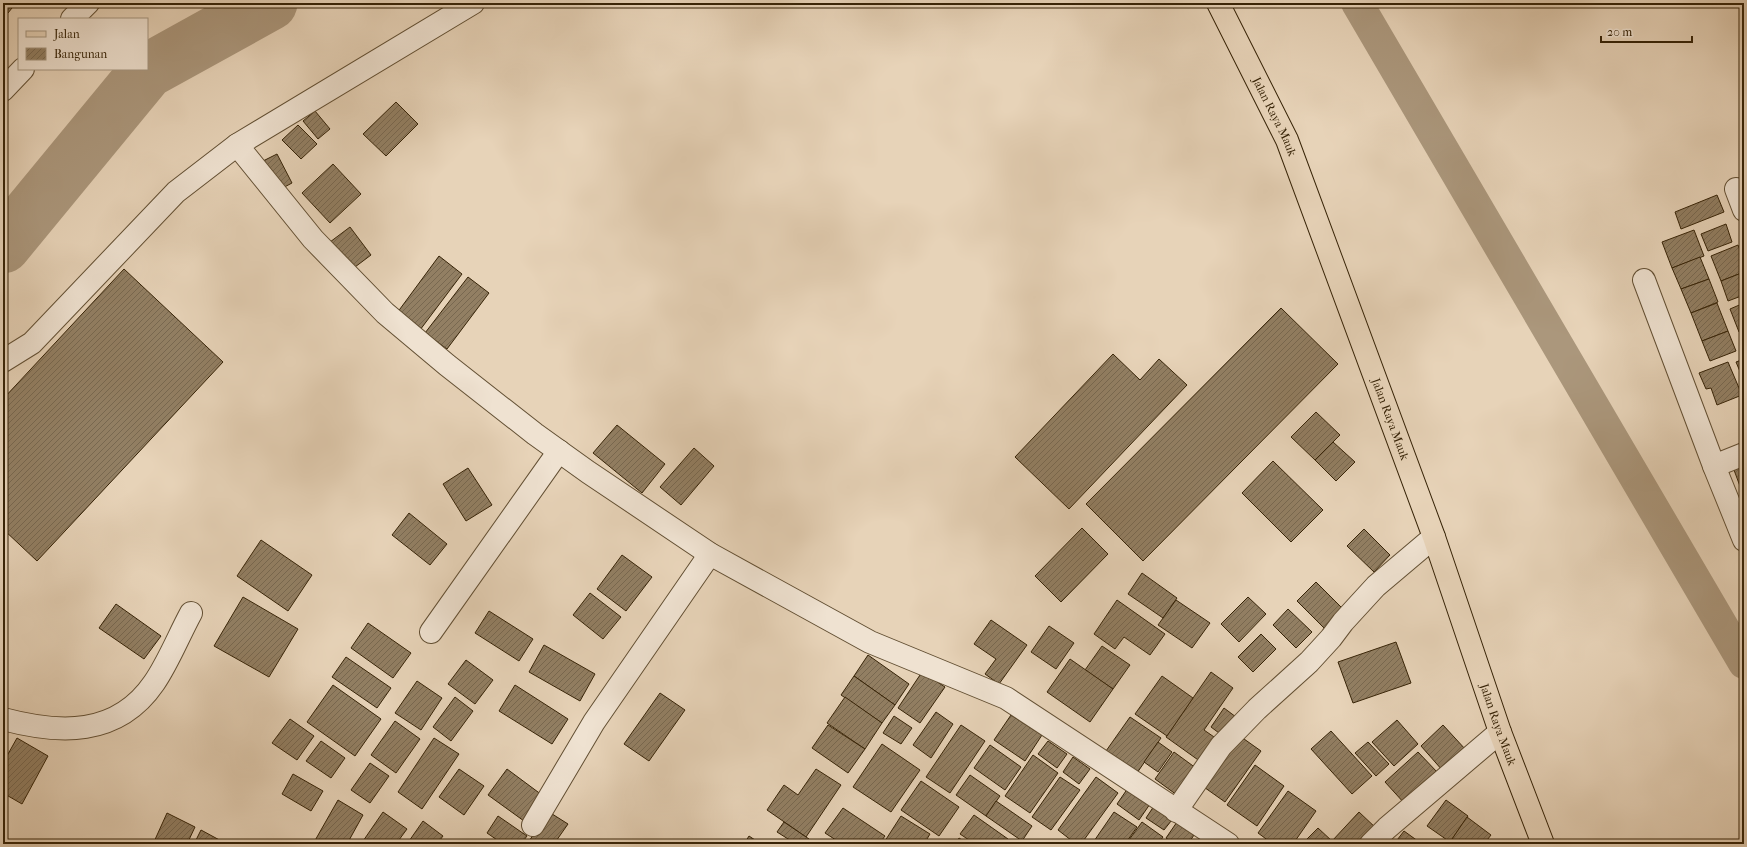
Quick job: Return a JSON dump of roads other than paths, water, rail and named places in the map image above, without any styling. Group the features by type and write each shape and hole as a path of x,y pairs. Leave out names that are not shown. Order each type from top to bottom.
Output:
{"main road":[{"name":"Jalan Raya Mauk","path":"1218,3 1287,140 1434,537 1500,732 1543,844"}],"street":[{"path":"73,18 88,3"},
{"path":"3,361 32,343 176,192 237,145 473,3"},
{"path":"3,90 22,70"},
{"path":"237,145 313,239 385,313 447,365 559,451 710,554 870,642 1006,698 1228,844"},
{"path":"1736,189 1744,210"},
{"path":"1644,280 1714,466 1744,540"},
{"path":"431,632 559,451"},
{"path":"1714,466 1744,454"},
{"path":"1176,811 1221,746 1257,709 1309,662 1376,586 1434,537"},
{"path":"533,825 594,722 710,554"},
{"path":"3,719 37,727 57,729 90,727 111,721 130,709 154,683 191,613"},
{"path":"1370,844 1500,732"}],"waterway":[{"path":"3,246 147,71 270,3"},
{"path":"1357,3 1744,663"}]}
